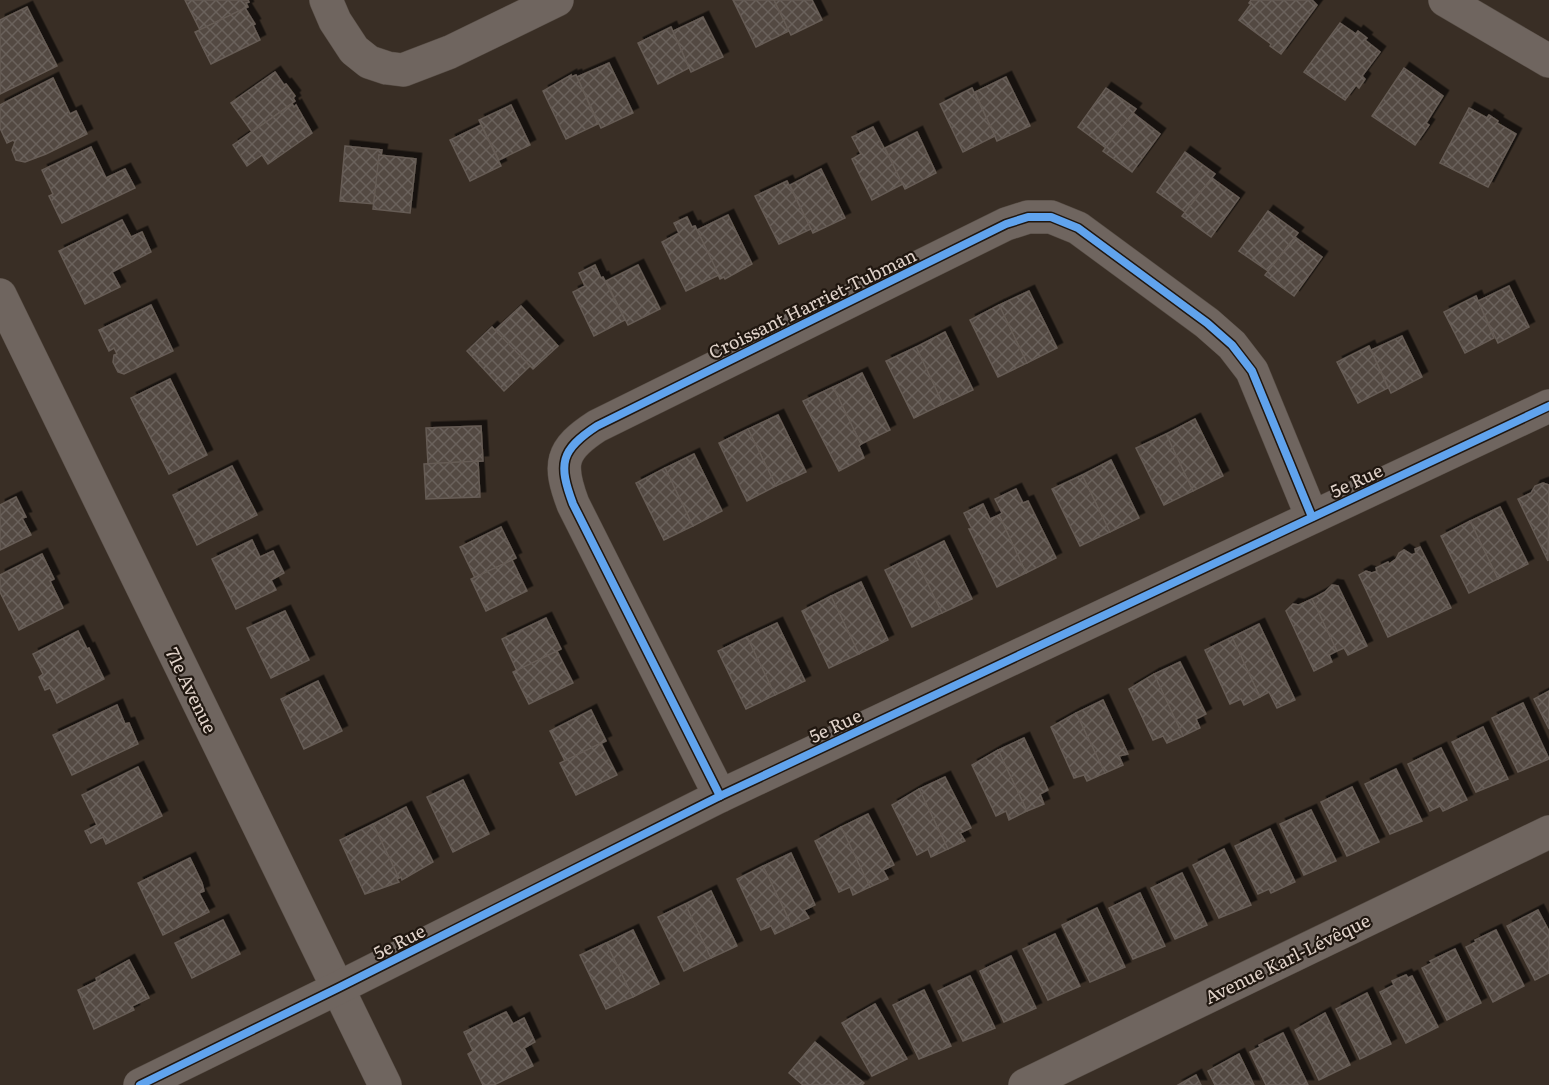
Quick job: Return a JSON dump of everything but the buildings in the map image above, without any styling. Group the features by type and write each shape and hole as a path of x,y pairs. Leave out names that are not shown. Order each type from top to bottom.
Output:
{"street":[{"path":"326,0 335,21 354,50 369,62 403,70 450,52 557,0"},
{"path":"1445,0 1549,61"},
{"name":"Croissant Harriet-Tubman","path":"720,796 573,504 564,480 565,457 578,438 597,426 1006,224 1028,217 1051,217 1078,228 1207,323 1232,345 1252,371 1312,517"},
{"name":"71e Avenue","path":"0,295 385,1085"},
{"name":"5e Rue","path":"140,1085 720,796 1549,406"},
{"name":"Avenue Karl-Lévêque","path":"1025,1085 1549,832"}],"cycle path":[{"path":"720,796 573,504 564,468 569,451 597,426 1006,224 1028,217 1051,217 1078,228 1207,323 1232,345 1252,371 1312,517"},
{"path":"140,1085 720,796 1549,406"}]}
